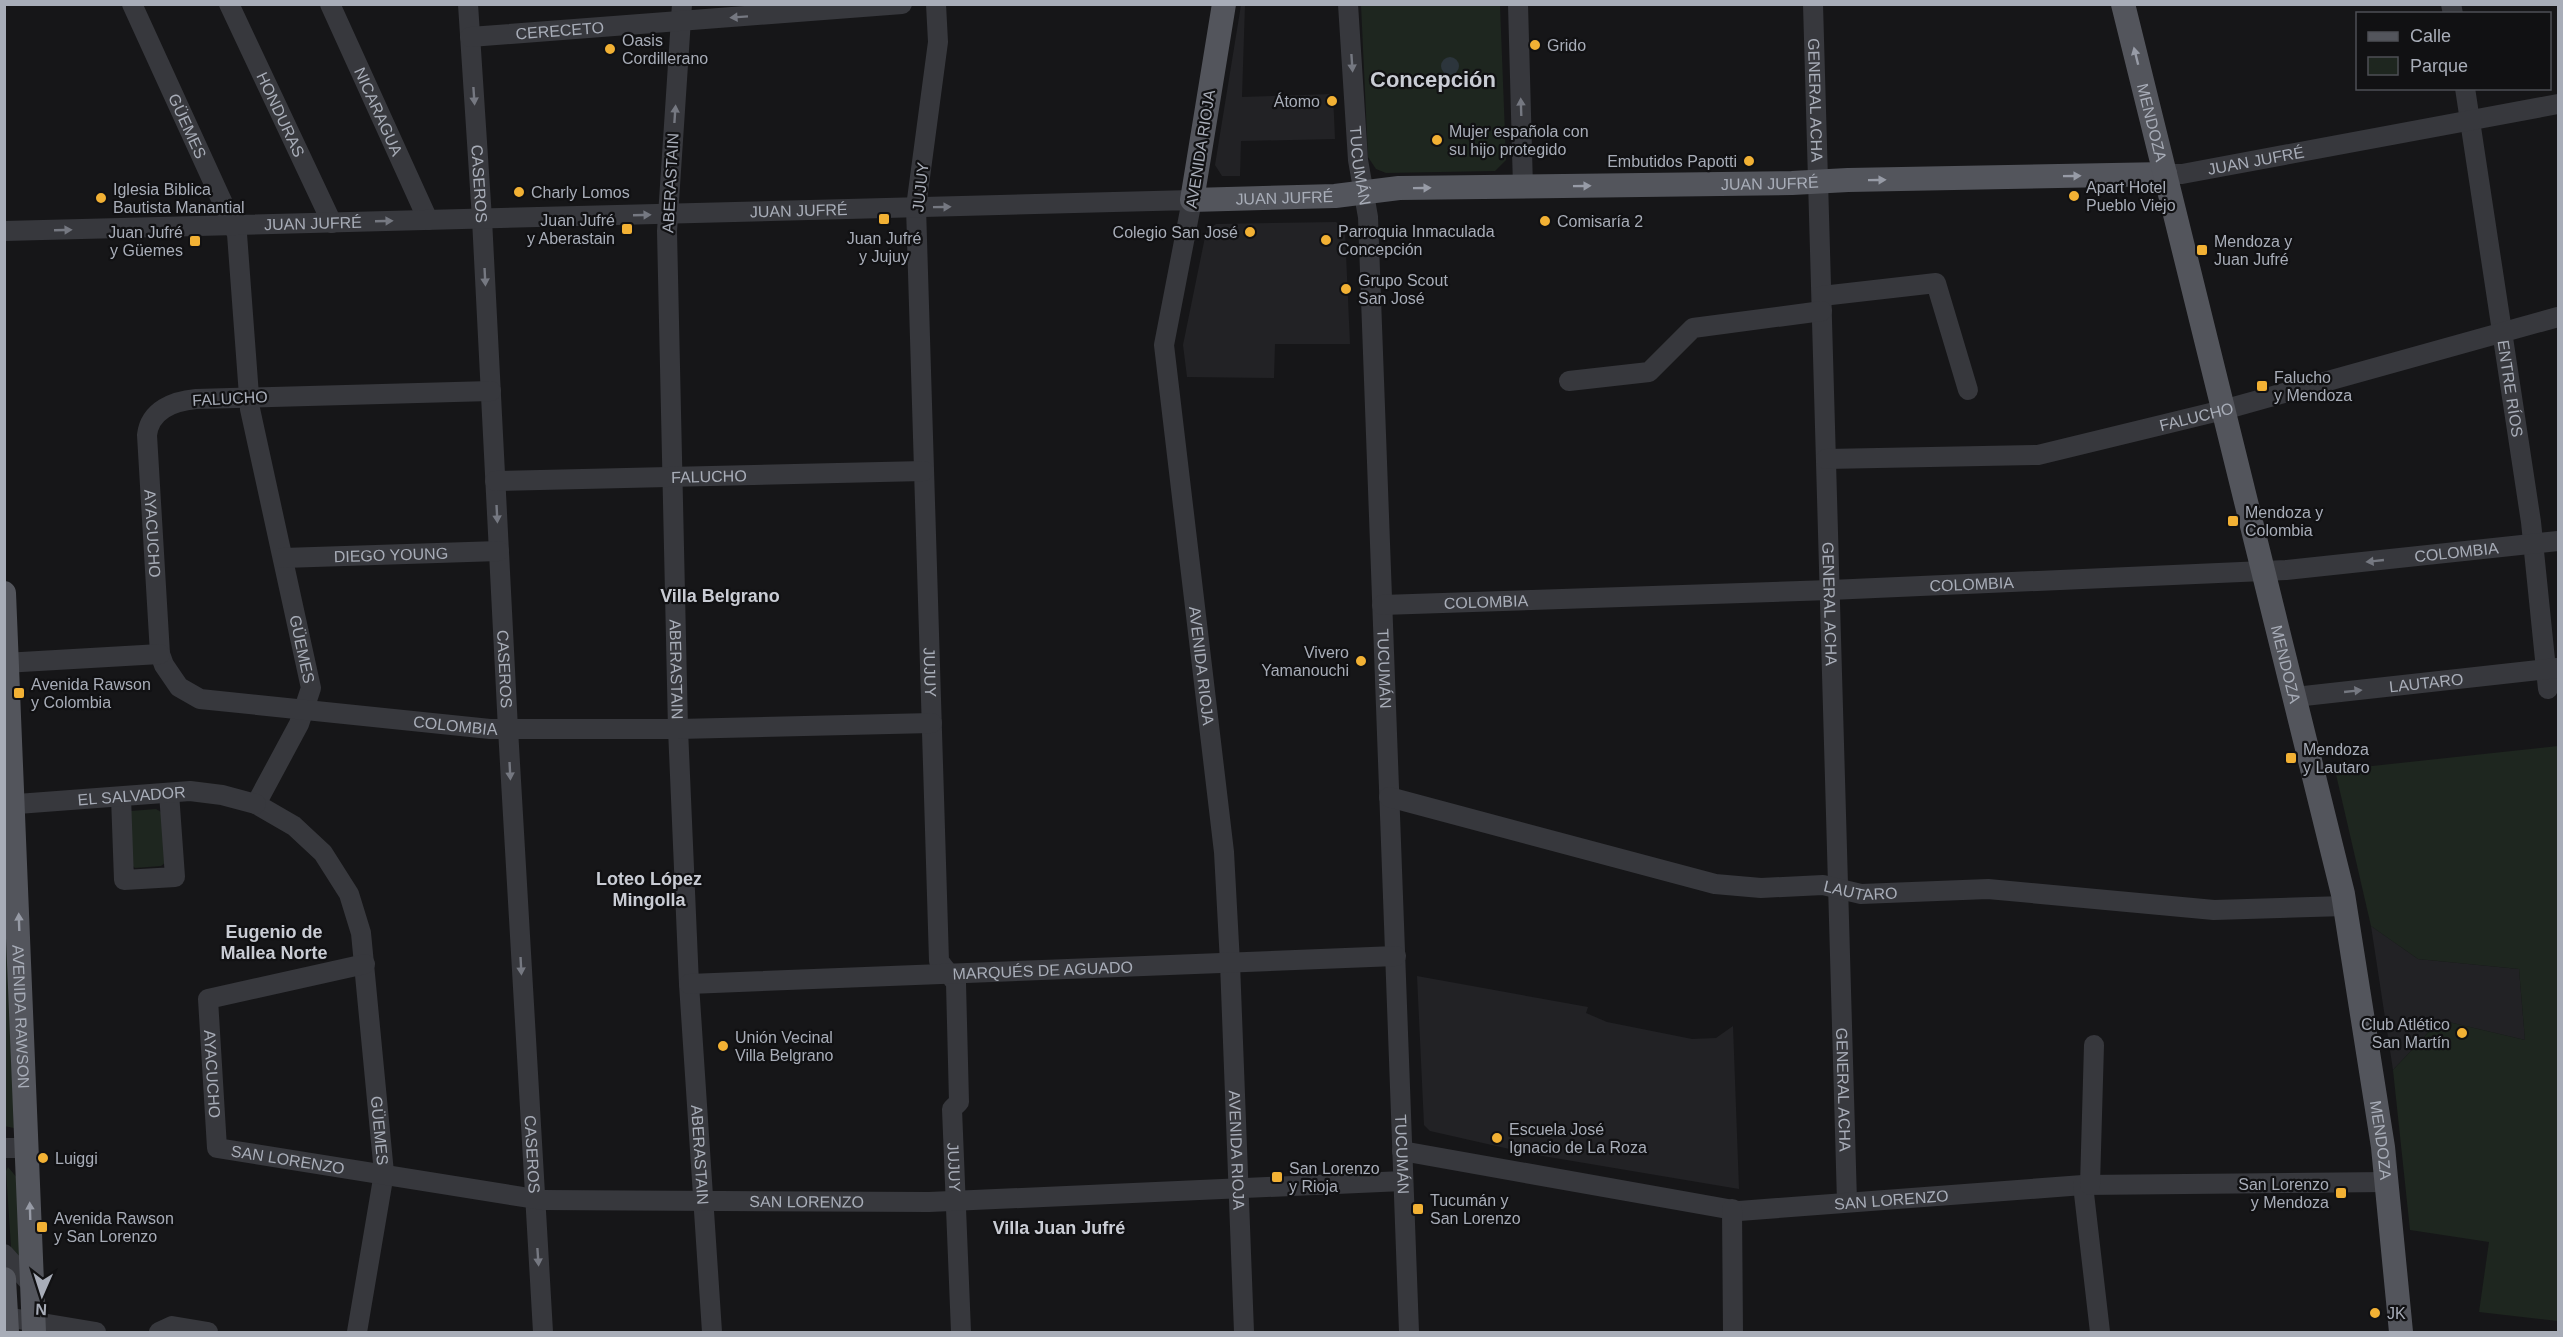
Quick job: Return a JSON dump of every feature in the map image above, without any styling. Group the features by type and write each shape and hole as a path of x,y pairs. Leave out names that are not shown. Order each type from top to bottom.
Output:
{"main road":[{"name":"AVENIDA RIOJA","path":"1192,200 1224,4"},
{"name":"MENDOZA","path":"2123,4 2345,906 2387,1182 2401,1332"},
{"name":"JUAN JUFRÉ","path":"1192,200 1335,196 1399,188 2165,174"},
{"name":"AVENIDA RAWSON","path":"4,593 16,1148 32,1285 34,1327"},
{"path":"4,1279 7,1325"}],"street":[{"name":"GÜEMES","path":"132,4 237,234 249,396 311,688 299,724 256,804 280,816 301,831 331,864 356,911 361,933 383,1174 357,1332"},
{"name":"HONDURAS","path":"229,4 332,223"},
{"name":"NICARAGUA","path":"330,4 428,220"},
{"name":"CASEROS","path":"468,4 482,219 508,729 543,1332"},
{"name":"CERECETO","path":"470,37 682,13 902,4"},
{"name":"JUJUY","path":"936,4 938,42 916,207 939,961 956,983 959,1102 952,1109 962,1332"},
{"name":"TUCUMÁN","path":"1348,4 1358,160 1368,217 1409,1332"},
{"path":"1518,4 1523,187"},
{"name":"GENERAL ACHA","path":"1813,4 1847,1202"},
{"name":"ABERASTAIN","path":"682,13 668,214 678,729 689,984 712,1332"},
{"name":"ENTRE RÍOS","path":"2465,90 2504,332 2552,668 2548,689"},
{"name":"JUAN JUFRÉ","path":"2165,174 2182,174 2559,104"},
{"name":"JUAN JUFRÉ","path":"4,231 1192,200"},
{"name":"AVENIDA RIOJA","path":"1192,200 1164,345 1224,852 1244,1332"},
{"path":"1569,381 1649,372 1693,328 1936,283 1968,390"},
{"name":"FALUCHO","path":"1827,459 2038,454 2223,410 2559,316"},
{"name":"FALUCHO","path":"154,417 169,406 185,400 249,396 491,391"},
{"name":"AYACUCHO","path":"154,417 147,435 160,654"},
{"name":"FALUCHO","path":"495,481 924,471"},
{"name":"COLOMBIA","path":"1382,605 2263,572 2559,541"},
{"name":"DIEGO YOUNG","path":"283,558 499,551"},
{"path":"6,663 160,654"},
{"name":"COLOMBIA","path":"160,654 164,665 179,687 195,697 224,702 508,729 678,729 932,723"},
{"name":"LAUTARO","path":"2295,697 2552,668"},
{"name":"EL SALVADOR","path":"9,805 190,791 210,793 256,804"},
{"path":"121,796 124,880 176,877 169,793"},
{"name":"LAUTARO","path":"1389,797 1715,884 1761,888 1823,885 1861,894 1988,889 2214,910 2345,906"},
{"name":"MARQUÉS DE AGUADO","path":"689,984 1396,956"},
{"name":"AYACUCHO","path":"217,1148 208,999 365,964"},
{"path":"2094,1045 2087,1185 2100,1332"},
{"name":"SAN LORENZO","path":"217,1148 534,1198 956,1200 1403,1181"},
{"name":"SAN LORENZO","path":"1402,1151 1732,1209 2087,1185 2387,1182"},
{"path":"1732,1209 1733,1332"},
{"path":"4,1254 32,1285"},
{"path":"7,1325 96,1332"},
{"path":"159,1332 172,1326 208,1332"}],"shaded area":[{"path":"1241,5 1245,5 1242,97 1333,94 1335,139 1241,141 1240,176 1222,176 1215,165"},
{"path":"1450,57 1456,60 1459,66 1456,72 1450,75 1444,72 1441,66 1444,60"},
{"path":"1336,222 1345,231 1350,344 1275,344 1274,378 1187,377 1183,345 1206,232 1216,224"},
{"path":"2371,926 2418,959 2519,969 2525,1040 2440,1020 2393,1070"},
{"path":"1417,976 1588,1007 1586,1013 1607,1022 1692,1039 1716,1038 1733,1026 1739,1189 1531,1154 1430,1131 1424,1125"}],"green space":[{"path":"1361,5 1500,5 1506,160 1495,171 1386,173 1376,169 1368,157"},
{"name":"Club Atlético San Martín","path":"2558,746 2558,1321 2479,1312 2489,1242 2410,1230 2393,1070 2440,1020 2525,1040 2519,969 2418,959 2371,926 2335,770"},
{"path":"156,809 161,812 165,863 161,866 135,868 131,864 131,811"},
{"path":"4,818 14,1128 4,1126"},
{"path":"8,1167 18,1179 24,1262 11,1247 6,1171"}],"place":[{"name":"Grido","path":"1535,45"},
{"name":"Oasis Cordillerano","path":"610,49"},
{"name":"Átomo","path":"1332,101"},
{"name":"Mujer española con su hijo protegido","path":"1437,140"},
{"name":"Embutidos Papotti","path":"1749,161"},
{"name":"Charly Lomos","path":"519,192"},
{"name":"Apart Hotel Pueblo Viejo","path":"2074,196"},
{"name":"Iglesia Biblica Bautista Manantial","path":"101,198"},
{"name":"Juan Jufré y Jujuy","path":"884,219"},
{"name":"Comisaría 2","path":"1545,221"},
{"name":"Juan Jufré y Aberastain","path":"627,229"},
{"name":"Colegio San José","path":"1250,232"},
{"name":"Parroquia Inmaculada Concepción","path":"1326,240"},
{"name":"Juan Jufré y Güemes","path":"195,241"},
{"name":"Mendoza y Juan Jufré","path":"2202,250"},
{"name":"Grupo Scout San José","path":"1346,289"},
{"name":"Falucho y Mendoza","path":"2262,386"},
{"name":"Mendoza y Colombia","path":"2233,521"},
{"name":"Vivero Yamanouchi","path":"1361,661"},
{"name":"Avenida Rawson y Colombia","path":"19,693"},
{"name":"Mendoza y Lautaro","path":"2291,758"},
{"name":"Club Atlético San Martín","path":"2462,1033"},
{"name":"Unión Vecinal Villa Belgrano","path":"723,1046"},
{"name":"Escuela José Ignacio de La Roza","path":"1497,1138"},
{"name":"Luiggi","path":"43,1158"},
{"name":"San Lorenzo y Rioja","path":"1277,1177"},
{"name":"San Lorenzo y Mendoza","path":"2341,1193"},
{"name":"Tucumán y San Lorenzo","path":"1418,1209"},
{"name":"Avenida Rawson y San Lorenzo","path":"42,1227"},
{"name":"JK","path":"2375,1313"}],"district":[{"name":"Concepción","path":"1433,79"},
{"name":"Villa Belgrano","path":"720,596"},
{"name":"Loteo López Mingolla","path":"649,889"},
{"name":"Eugenio de Mallea Norte","path":"274,942"},
{"name":"Villa Juan Jufré","path":"1059,1228"}]}
